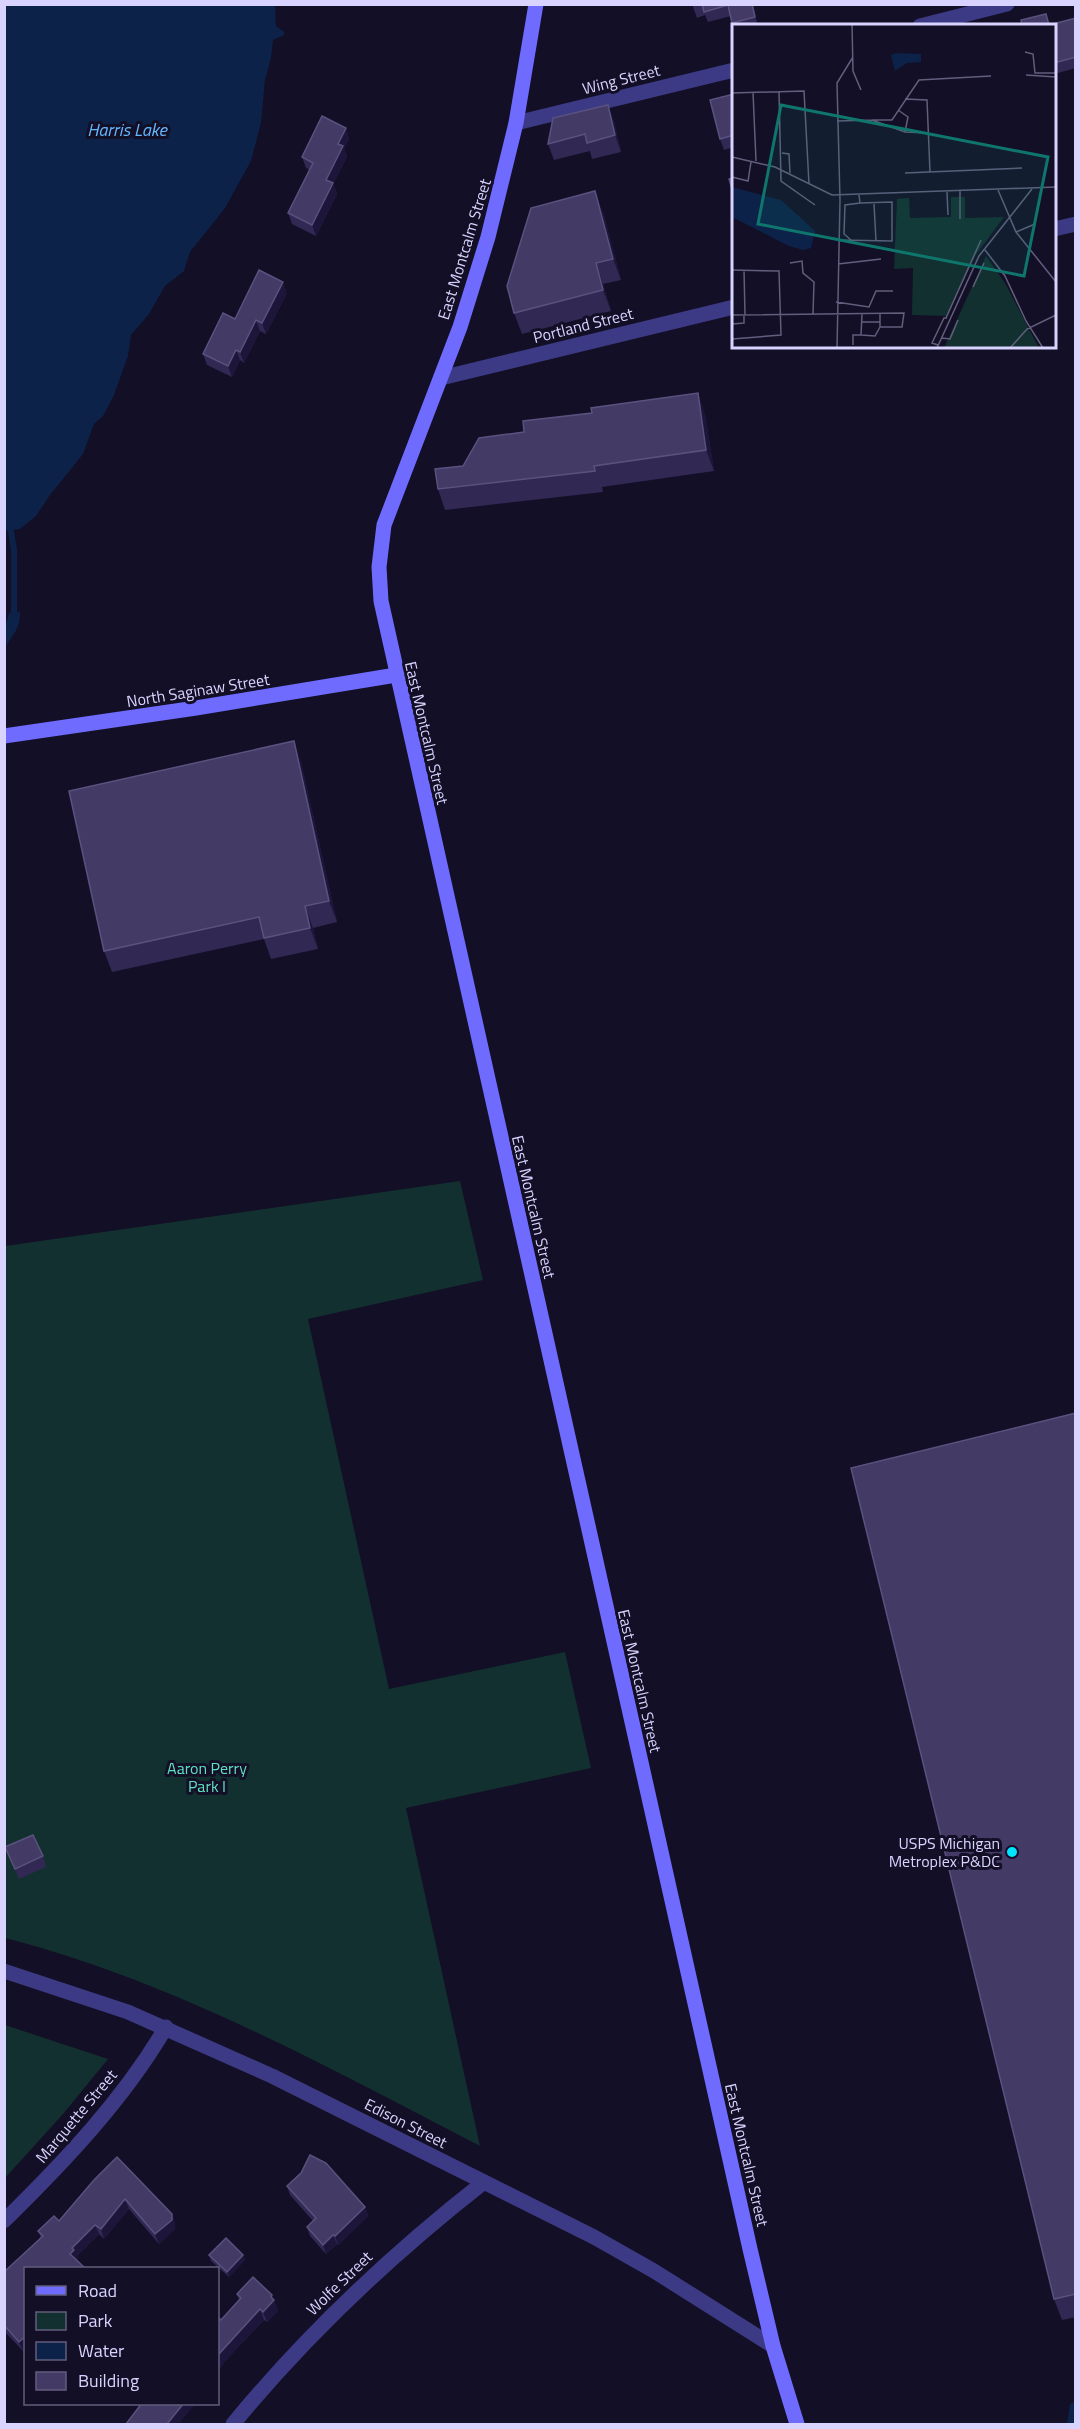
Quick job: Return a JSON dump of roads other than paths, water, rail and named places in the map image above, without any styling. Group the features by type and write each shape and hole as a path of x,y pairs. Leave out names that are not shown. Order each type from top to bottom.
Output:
{"main road":[{"name":"East Montcalm Street","path":"536,4 516,123 488,237 441,378 389,509 381,538 379,567 381,601 711,2077 773,2346 797,2424"},
{"name":"North Saginaw Street","path":"4,736 153,715 396,675"}],"street":[{"path":"928,24 1007,4"},
{"name":"Wing Street","path":"516,123 732,70"},
{"path":"1056,229 1076,224"},
{"name":"Portland Street","path":"441,378 732,307"},
{"name":"Edison Street","path":"4,1971 95,2000 166,2027 245,2063 627,2255 773,2346"},
{"name":"Marquette Street","path":"4,2221 43,2182 114,2101 148,2056 166,2027"},
{"name":"Wolfe Street","path":"233,2424 295,2354 372,2276 484,2182"}],"water":[{"name":"Harris Lake","path":"5,4 275,5 276,26 284,32 284,35 273,40 265,80 261,123 251,161 225,208 190,252 184,271 165,286 149,314 131,335 128,356 114,395 103,416 94,424 83,454 36,516 20,529 4,531"},
{"path":"20,612 18,627 5,647 5,628 9,613"},
{"path":"1075,2401 1075,2424 1067,2424 1070,2404"}],"waterway":[{"path":"11,531 14,550 14,612"}],"place":[{"name":"USPS Michigan Metroplex P&DC","path":"1012,1852"}],"park label":[{"name":"Aaron Perry Park I","path":"207,1777"}]}
